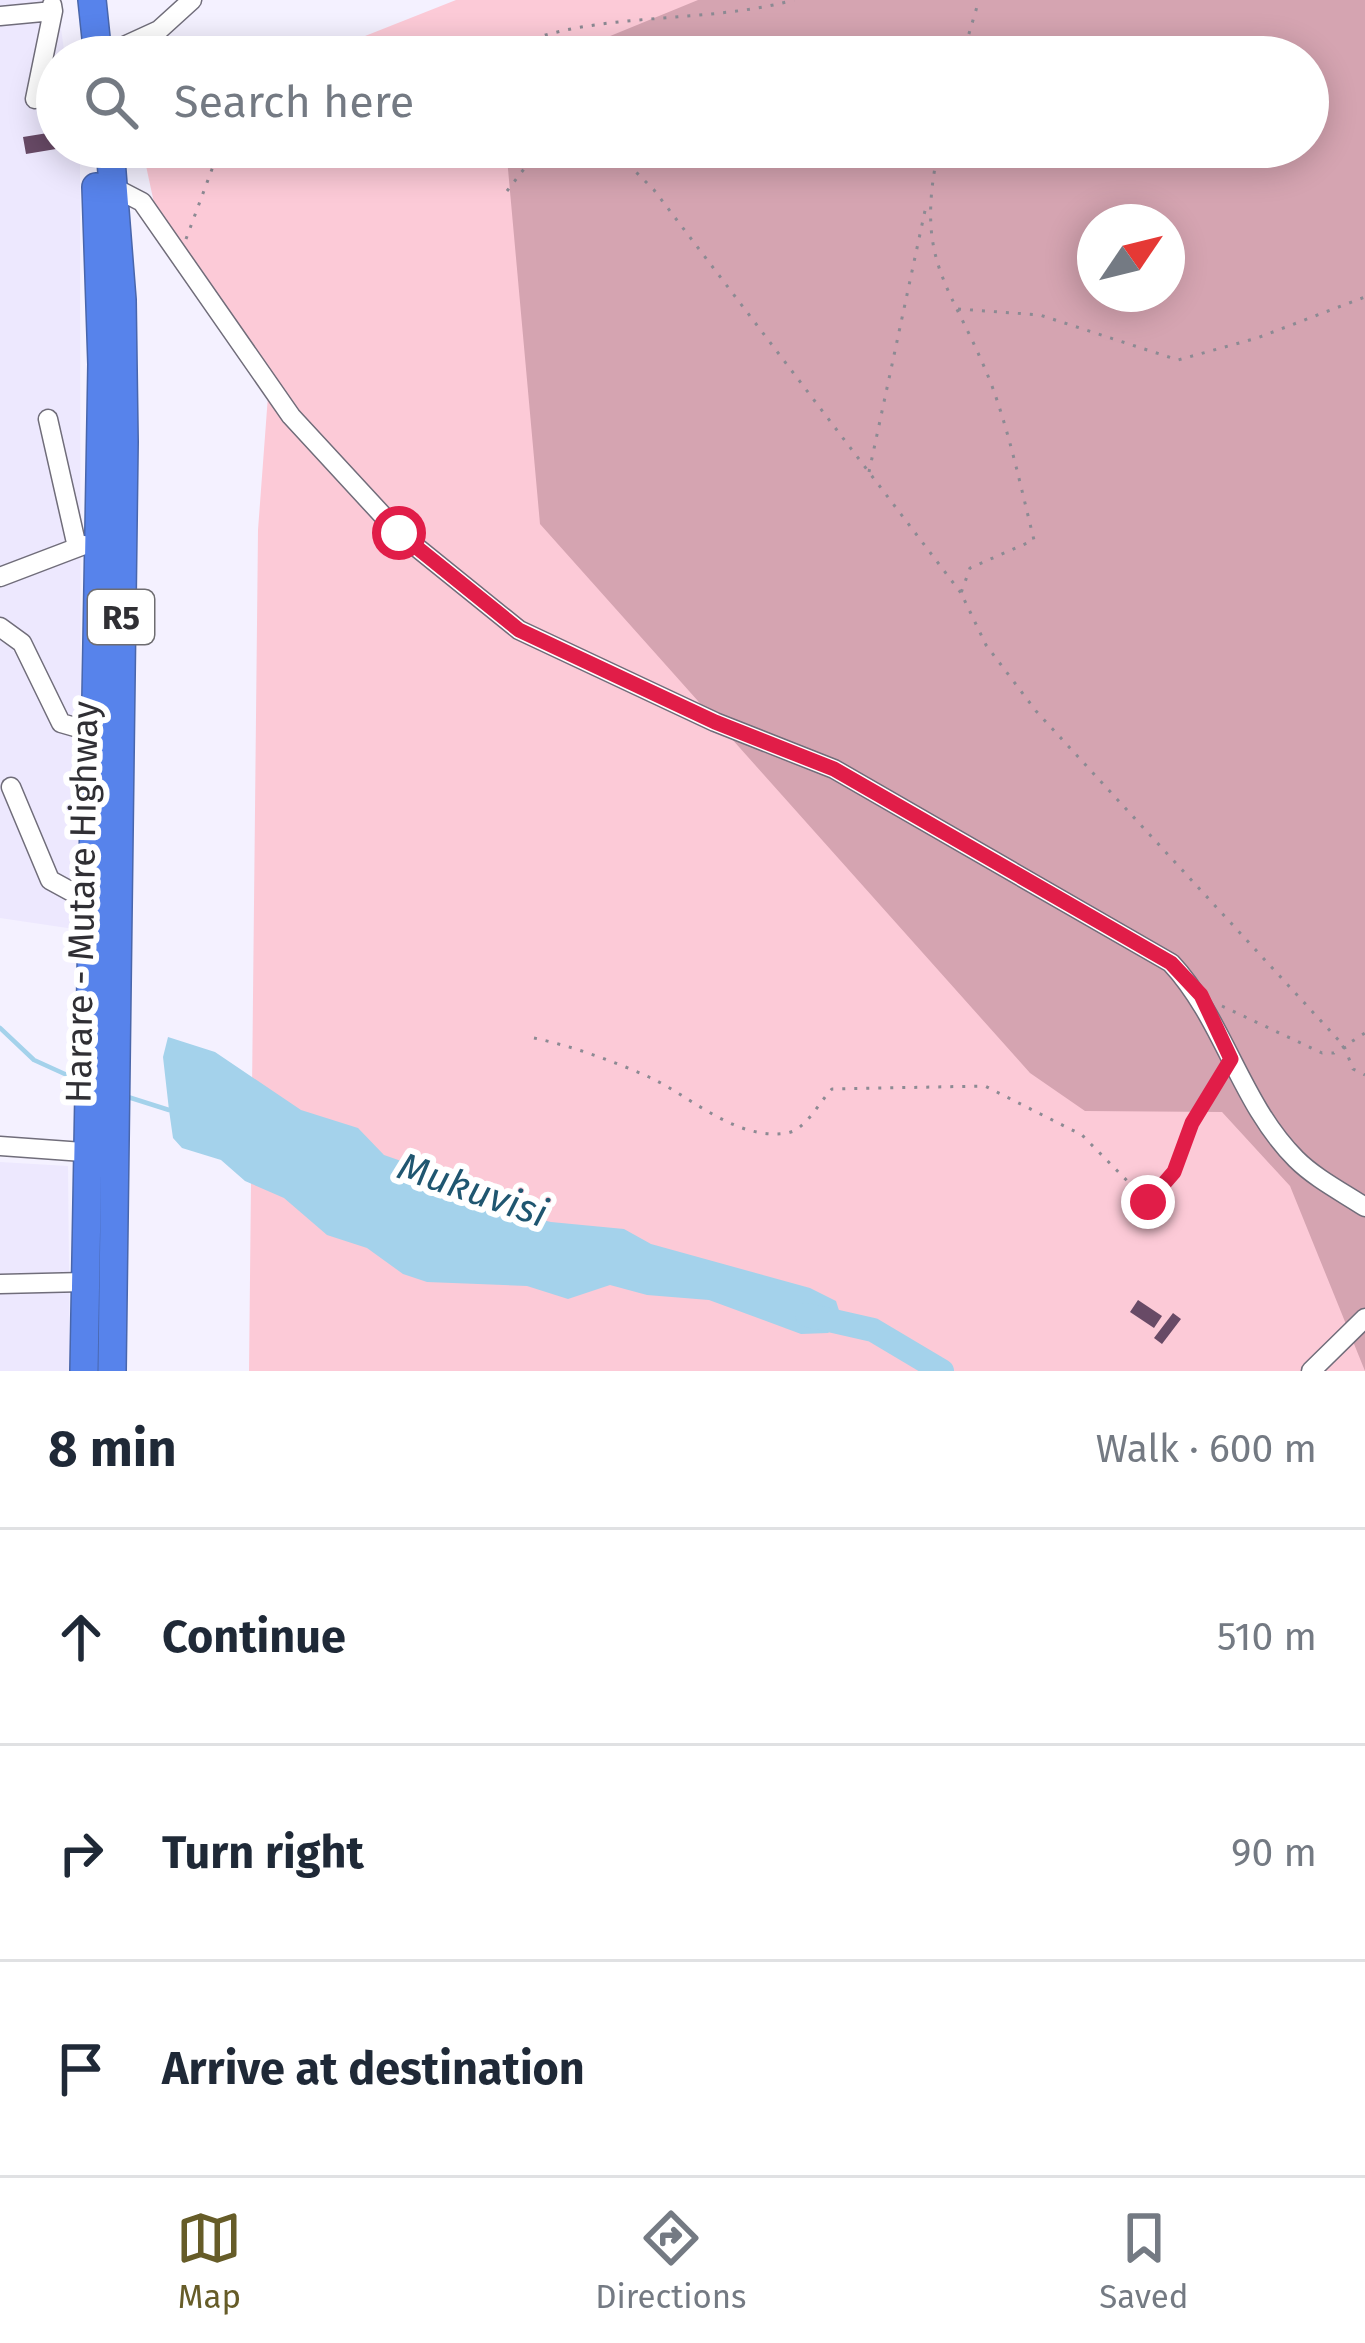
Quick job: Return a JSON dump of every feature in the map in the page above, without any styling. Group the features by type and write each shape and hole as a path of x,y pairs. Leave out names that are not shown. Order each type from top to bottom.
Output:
{"highway":[{"path":"92,0 96,36"},
{"path":"59,4 72,36"},
{"name":"Harare - Mutare Highway","path":"93,168 102,308 88,544 96,733 94,904 104,1088"},
{"name":"Harare - Mutare Highway","path":"84,1371 85,1282 104,1088 124,423 113,168"},
{"name":"Harare - Mutare Highway","path":"99,1153 112,1371"}],"street":[{"path":"146,36 191,0"},
{"path":"0,16 59,4 51,36"},
{"path":"35,99 36,95"},
{"path":"115,188 142,202 307,433 399,533 519,630 715,722 834,769 1171,963 1201,995 1231,1059 1294,1158 1365,1207"},
{"path":"0,577 88,544 48,419"},
{"path":"0,627 22,643 50,710 62,723 96,733"},
{"path":"11,788 50,880 94,904"},
{"path":"0,1146 99,1153"},
{"path":"0,1284 85,1282"},
{"path":"1311,1371 1365,1318"}],"path":[{"path":"552,36 627,20 749,12 794,0"},
{"path":"968,36 975,0"},
{"path":"181,256 209,168"},
{"path":"507,191 525,168"},
{"path":"631,168 666,204 961,593 986,644 1036,712 1344,1046 1347,1061 1365,1075"},
{"path":"868,474 935,168"},
{"path":"928,199 929,243 994,391 1034,540 970,568 961,593"},
{"path":"956,309 983,307 1040,315 1178,360 1257,338 1365,297"},
{"path":"1201,995 1309,1050 1334,1053 1365,1033"},
{"path":"533,1038 644,1075 712,1114 767,1132 790,1133 801,1127 832,1089 985,1086 1082,1135 1148,1202 1174,1172 1192,1123 1231,1059"}],"shaded area":[{"path":"0,0 57,0 62,36 36,36 36,168 80,168 81,930 0,918"},
{"path":"456,0 1365,0 1365,1371 249,1371 258,530 270,369 154,203 146,168 1329,168 1329,36 365,36"},
{"path":"698,0 1365,0 1365,1371 1290,1186 1222,1112 1085,1111 1030,1073 540,524 508,168 1329,168 1329,36 610,36"},
{"path":"0,1162 68,1166 70,1371 0,1371"}],"water":[{"path":"168,1037 215,1052 301,1110 358,1128 384,1155 447,1177 479,1205 551,1222 624,1229 651,1244 810,1288 836,1301 842,1320 828,1333 801,1334 709,1300 647,1295 610,1285 568,1299 527,1286 427,1282 403,1274 367,1248 327,1235 284,1198 245,1181 221,1160 182,1148 173,1138 169,1110 163,1057"}],"building":[{"path":"36,135 36,152 26,154 23,137"},
{"path":"1138,1300 1162,1316 1154,1328 1130,1312"},
{"path":"1173,1313 1181,1319 1162,1344 1154,1338"}],"waterway":[{"name":"Mukuvisi","path":"0,1028 34,1060 78,1080"},
{"name":"Mukuvisi","path":"128,1097 169,1110"},
{"name":"Mukuvisi","path":"807,1315 873,1330 942,1371"}],"route":[{"path":"399,533 519,630 715,722 834,769 1171,963 1201,995 1231,1059 1210,1087 1174,1172 1159,1196 1148,1202"}]}
